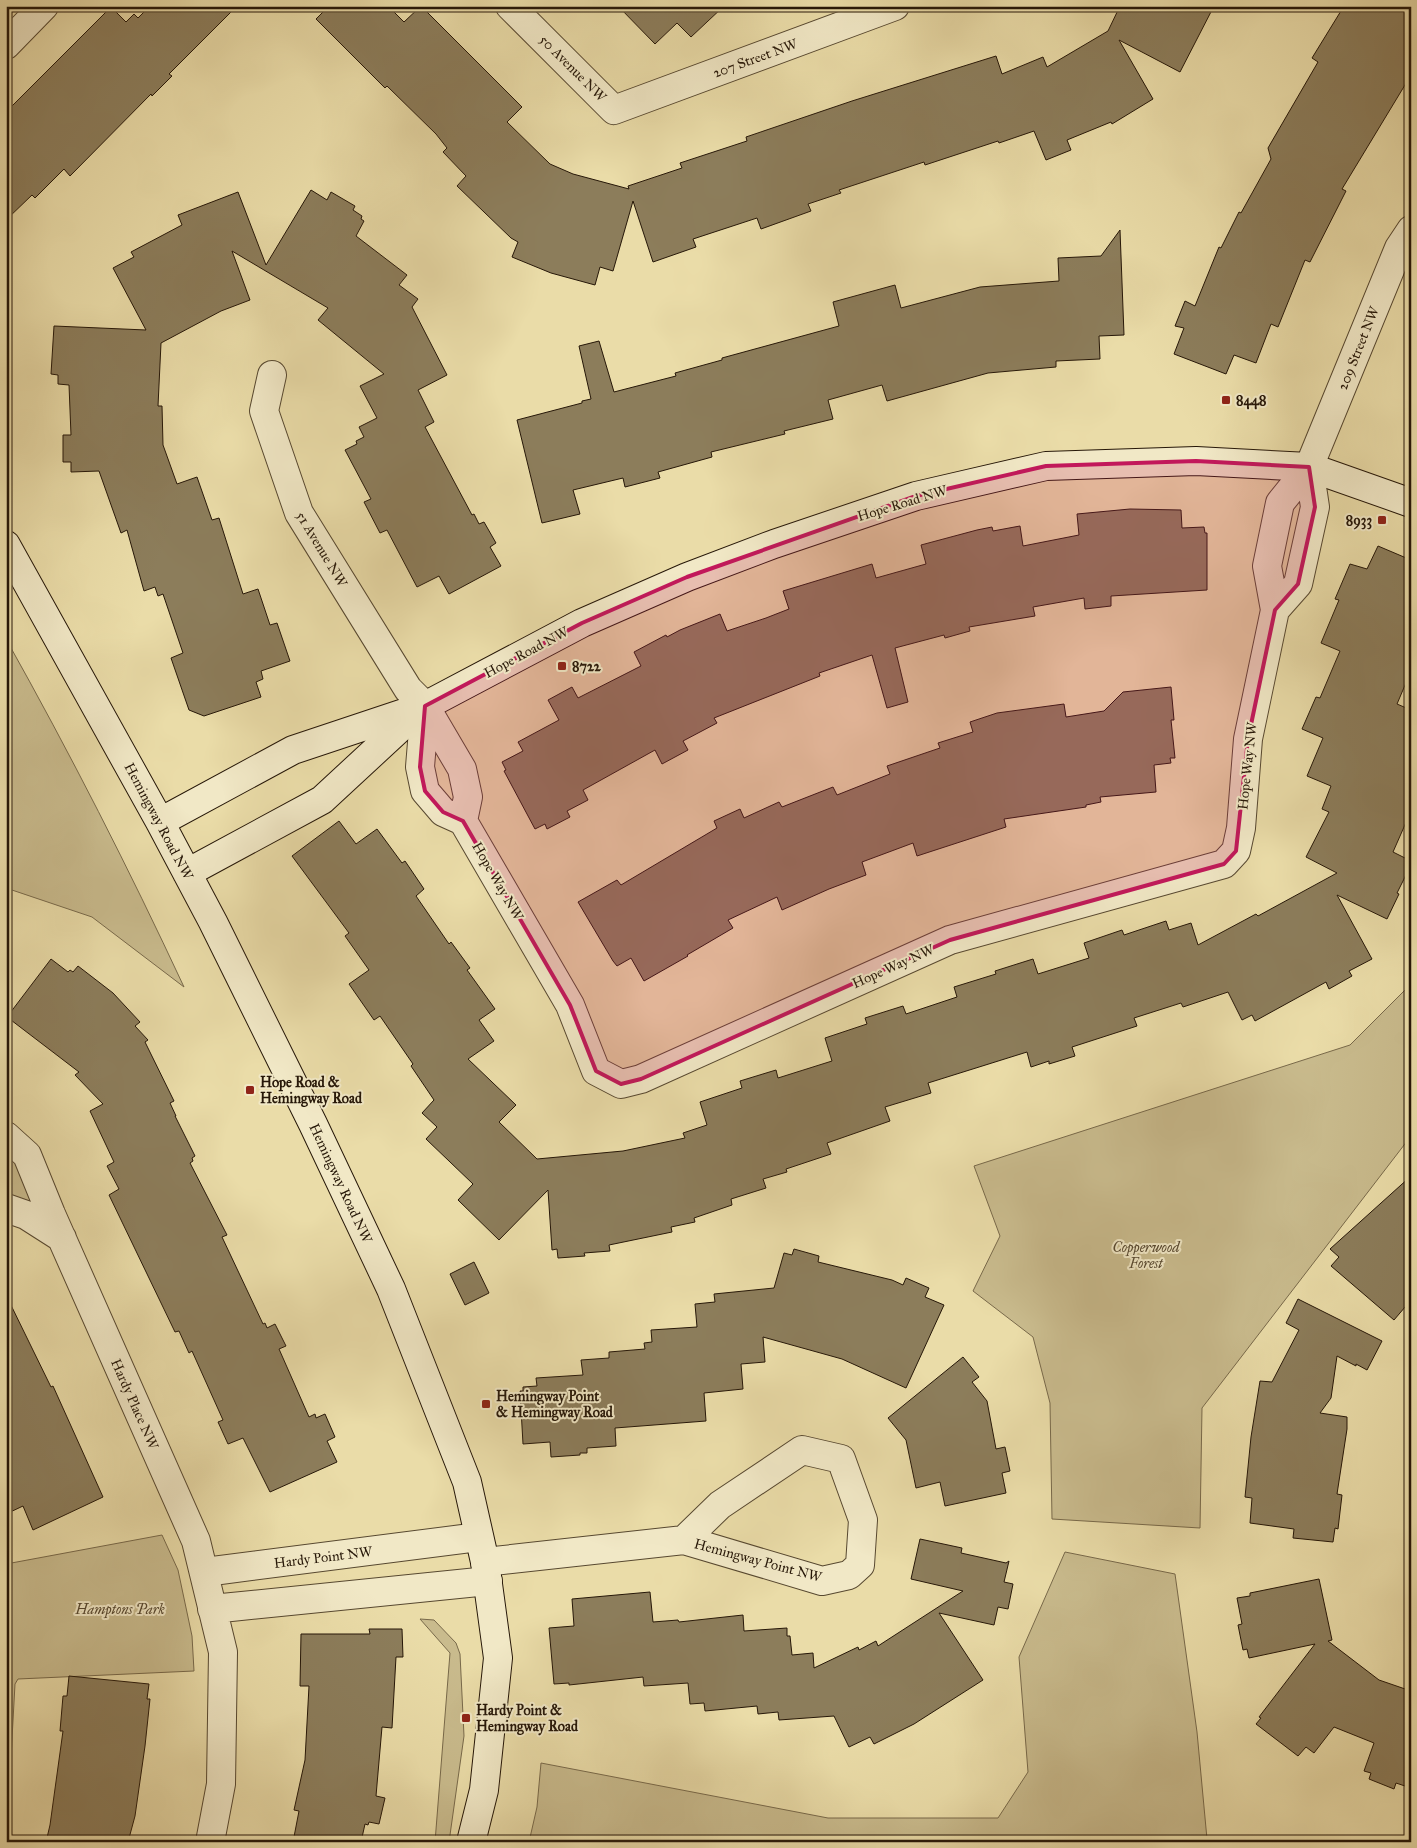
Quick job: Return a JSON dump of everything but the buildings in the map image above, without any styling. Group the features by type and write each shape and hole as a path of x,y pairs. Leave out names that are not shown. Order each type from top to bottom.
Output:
{"street":[{"path":"6,45 44,6"},
{"name":"50 Avenue NW","path":"510,6 614,110"},
{"name":"207 Street NW","path":"614,110 895,6"},
{"name":"209 Street NW","path":"1309,467 1399,248 1411,230"},
{"name":"51 Avenue NW","path":"272,375 264,410 299,513 408,689 425,706"},
{"name":"Hope Road NW","path":"160,822 293,750 425,706 582,623 687,577 916,496 1046,466 1196,461 1309,467 1411,503"},
{"name":"Hope Way NW","path":"462,821 570,1005 596,1071 621,1084 641,1079 950,940 1224,864 1236,851 1241,828 1248,739 1275,610 1267,566 1280,503 1309,467"},
{"name":"Hemingway Road NW","path":"6,545 160,822 213,922 313,1124 391,1289 467,1482 484,1560 498,1658 484,1790 471,1842"},
{"path":"425,706 462,769 468,797 462,821 443,812 426,791 420,768 425,706"},
{"name":"Hope Road NW","path":"187,874 322,800 425,706"},
{"name":"Hardy Place NW","path":"6,1136 27,1155 51,1214 196,1541 205,1572"},
{"path":"6,1208 26,1215 62,1238"},
{"name":"Hemingway Point NW","path":"484,1560 684,1540 822,1581 849,1576 860,1565 863,1520 840,1459 802,1450 720,1505 684,1540"},
{"path":"212,1609 484,1560"},
{"name":"Hardy Point NW","path":"205,1572 484,1560"},
{"path":"205,1572 223,1652 221,1784 210,1842"}],"highlighted area":[{"path":"1196,461 1309,467 1315,507 1298,584 1275,610 1248,739 1236,851 1224,864 950,940 641,1079 621,1084 596,1071 570,1005 463,821 443,812 425,791 420,767 425,706 582,623 687,577 916,496 1046,466"}],"green space":[{"path":"6,639 98,812 184,987 92,917 6,888"},
{"name":"Copperwood Forest","path":"1411,984 1411,1136 1202,1408 1200,1528 1052,1519 1050,1403 1033,1337 973,1291 1000,1236 974,1166 1350,1045"},
{"path":"6,1136 51,1214 6,1206"},
{"name":"Hamptons Park","path":"162,1535 178,1570 192,1636 194,1671 18,1679 15,1684 11,1757 6,1753 6,1564"},
{"path":"1065,1552 1175,1574 1197,1732 1207,1839 1215,1842 529,1842 537,1807 541,1763 828,1818 998,1818 1028,1772 1019,1657"},
{"path":"420,1619 434,1620 456,1643 460,1654 464,1736 449,1842 435,1842 450,1653"}],"place":[{"name":"8448","path":"1226,400"},
{"name":"8933","path":"1382,520"},
{"name":"8722","path":"562,666"},
{"name":"Hope Road & Hemingway Road","path":"250,1090"},
{"name":"Hemingway Point & Hemingway Road","path":"486,1404"},
{"name":"Hardy Point & Hemingway Road","path":"466,1718"}]}
